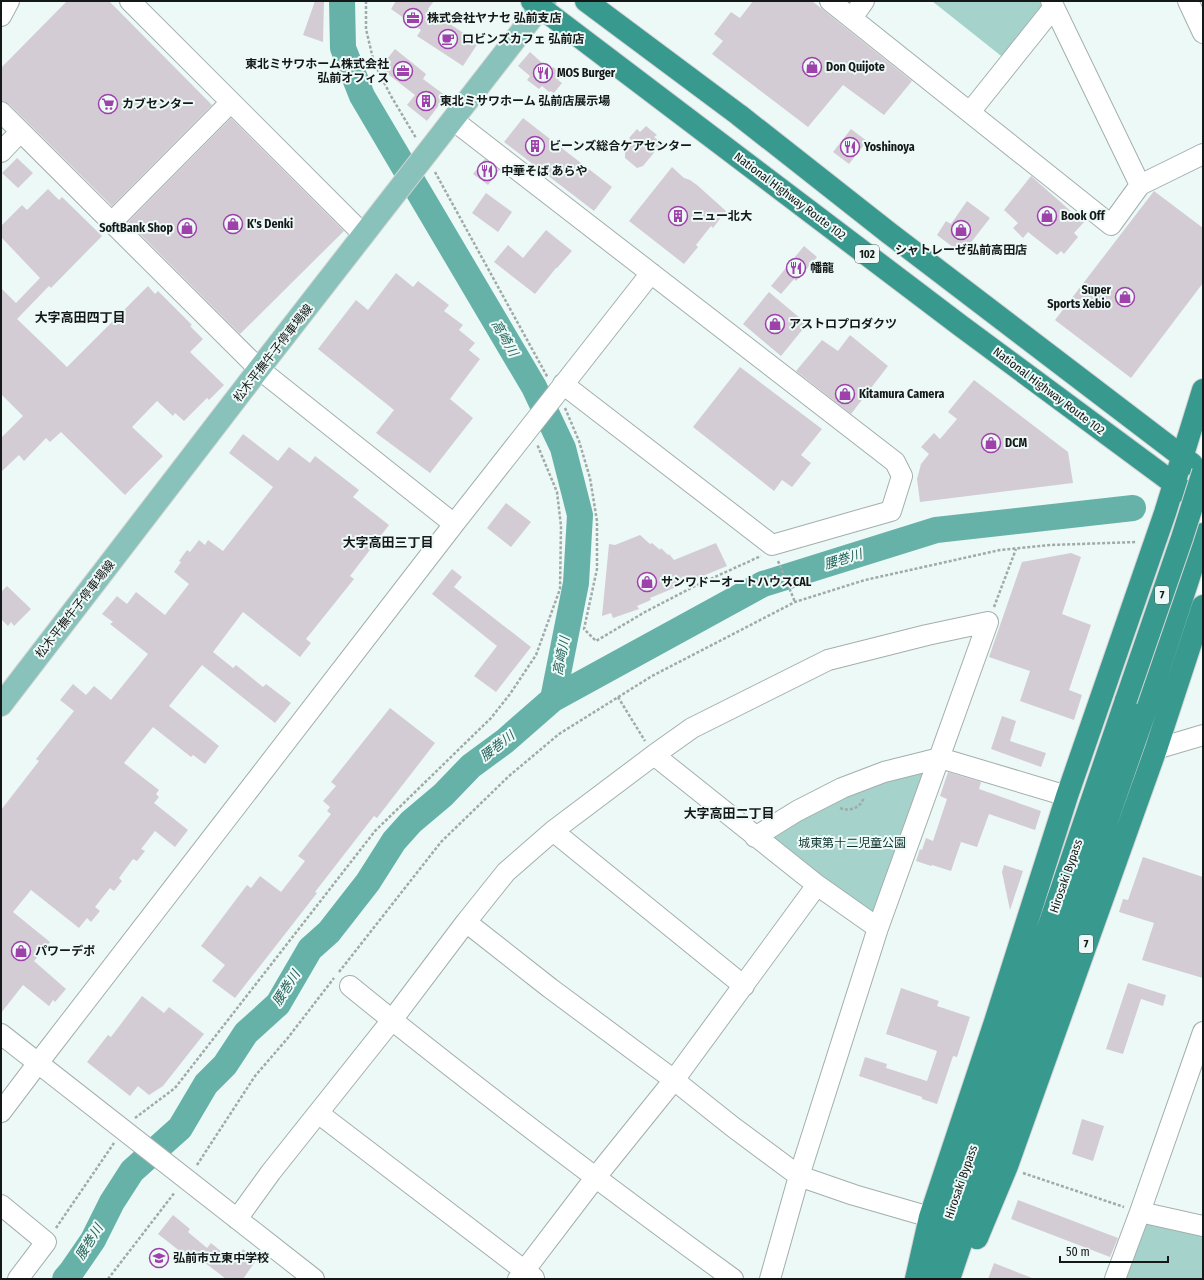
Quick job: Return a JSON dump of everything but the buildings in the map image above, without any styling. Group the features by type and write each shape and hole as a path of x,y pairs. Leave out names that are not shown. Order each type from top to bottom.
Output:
{"highway":[{"name":"102","path":"586,1 739,115 889,233 1203,472"},
{"name":"National Highway Route 102","path":"540,3 961,326 1203,505"},
{"name":"7","path":"916,1279 930,1217 995,1022 1067,796 1165,513 1203,390"},
{"name":"Hirosaki Bypass","path":"928,1279 1182,538 1203,472"},
{"name":"Hirosaki Bypass","path":"949,1279 1008,1104 1147,706 1203,534"},
{"name":"7","path":"960,1279 1007,1166 1156,749 1203,606"}],"main road":[{"name":"松木平撫牛子停車場線","path":"1,705 259,369 425,157 540,3"}],"street":[{"path":"1,16 9,1"},
{"path":"130,1 364,235"},
{"path":"830,1 1111,224 1140,185 1203,154"},
{"path":"852,18 864,1"},
{"path":"1188,1 1203,33"},
{"path":"970,112 1052,4 1140,185"},
{"path":"112,222 231,102"},
{"path":"1,112 259,369 454,524"},
{"path":"453,120 896,462 902,476 892,511 772,545 558,391"},
{"path":"1,152 20,132"},
{"path":"1,1112 454,524 651,272"},
{"path":"237,1219 506,872 553,831 692,728 828,660 926,635 988,622"},
{"path":"770,1279 799,1176 878,928 988,622"},
{"path":"1156,749 1203,735"},
{"path":"654,755 818,885 878,928"},
{"path":"756,837 797,811 842,788 884,772 940,758 1067,796"},
{"path":"553,831 744,986"},
{"path":"318,1113 526,1276 595,1178 674,1080 818,885"},
{"path":"466,922 550,988 674,1080 733,1127 799,1176 854,1195 930,1217"},
{"path":"350,986 595,1178 733,1279"},
{"path":"1115,1279 1203,1032"},
{"path":"1,1034 126,1132 178,1183 237,1219 314,1279"},
{"path":"1,1205 46,1242 18,1279"},
{"path":"1140,1212 1203,1226"}],"path":[{"path":"366,1 366,29 374,63 425,157 558,391 579,441 590,478 597,521 597,569 584,630 596,641 645,612 695,586 767,554"},
{"path":"46,1242 126,1132 131,1121 175,1088 375,830 491,718 510,694 536,655 560,589 561,526 557,492 530,427"},
{"path":"988,622 1016,549"},
{"path":"776,556 795,602"},
{"path":"618,697 654,755"},
{"path":"1021,1173 1140,1212"},
{"path":"108,1279 178,1183"}],"green space":[{"path":"932,1 1044,1 1045,8 1005,59"},
{"name":"城東第十二児童公園","path":"928,771 875,922 768,840 789,820 893,776"},
{"path":"1143,1220 1203,1234 1203,1279 1122,1279"}],"waterway":[{"name":"高崎川","path":"342,1 343,48 362,96 534,387 563,448 580,515 576,583 553,699"},
{"name":"腰巻川","path":"65,1279 93,1240 112,1202 132,1171 180,1128 206,1084 225,1065 246,1033 278,1004 310,949 329,932 368,882 394,841 411,822 443,795 471,766 505,741 553,699 763,584 936,530 1133,508"}],"place":[{"name":"株式会社ヤナセ 弘前支店","path":"413,18"},
{"name":"ロビンズカフェ 弘前店","path":"448,39"},
{"name":"Don Quijote","path":"812,67"},
{"name":"東北ミサワホーム株式会社 弘前オフィス","path":"403,71"},
{"name":"MOS Burger","path":"543,73"},
{"name":"東北ミサワホーム 弘前店展示場","path":"426,101"},
{"name":"カブセンター","path":"108,104"},
{"name":"ビーンズ総合ケアセンター","path":"535,146"},
{"name":"Yoshinoya","path":"850,147"},
{"name":"中華そば あらや","path":"487,171"},
{"name":"ニュー北大","path":"678,216"},
{"name":"Book Off","path":"1047,216"},
{"name":"K's Denki","path":"233,224"},
{"name":"SoftBank Shop","path":"187,228"},
{"name":"シャトレーゼ弘前高田店","path":"961,230"},
{"name":"幡龍","path":"796,268"},
{"name":"Super Sports Xebio","path":"1125,297"},
{"name":"アストロプロダクツ","path":"775,324"},
{"name":"Kitamura Camera","path":"845,394"},
{"name":"DCM","path":"991,443"},
{"name":"サンワドーオートハウスCAL","path":"647,582"},
{"name":"パワーデポ","path":"21,951"},
{"name":"弘前市立東中学校","path":"159,1258"}],"district":[{"name":"大字高田四丁目","path":"80,317"},
{"name":"大字高田三丁目","path":"388,542"},
{"name":"大字高田二丁目","path":"729,813"}]}
